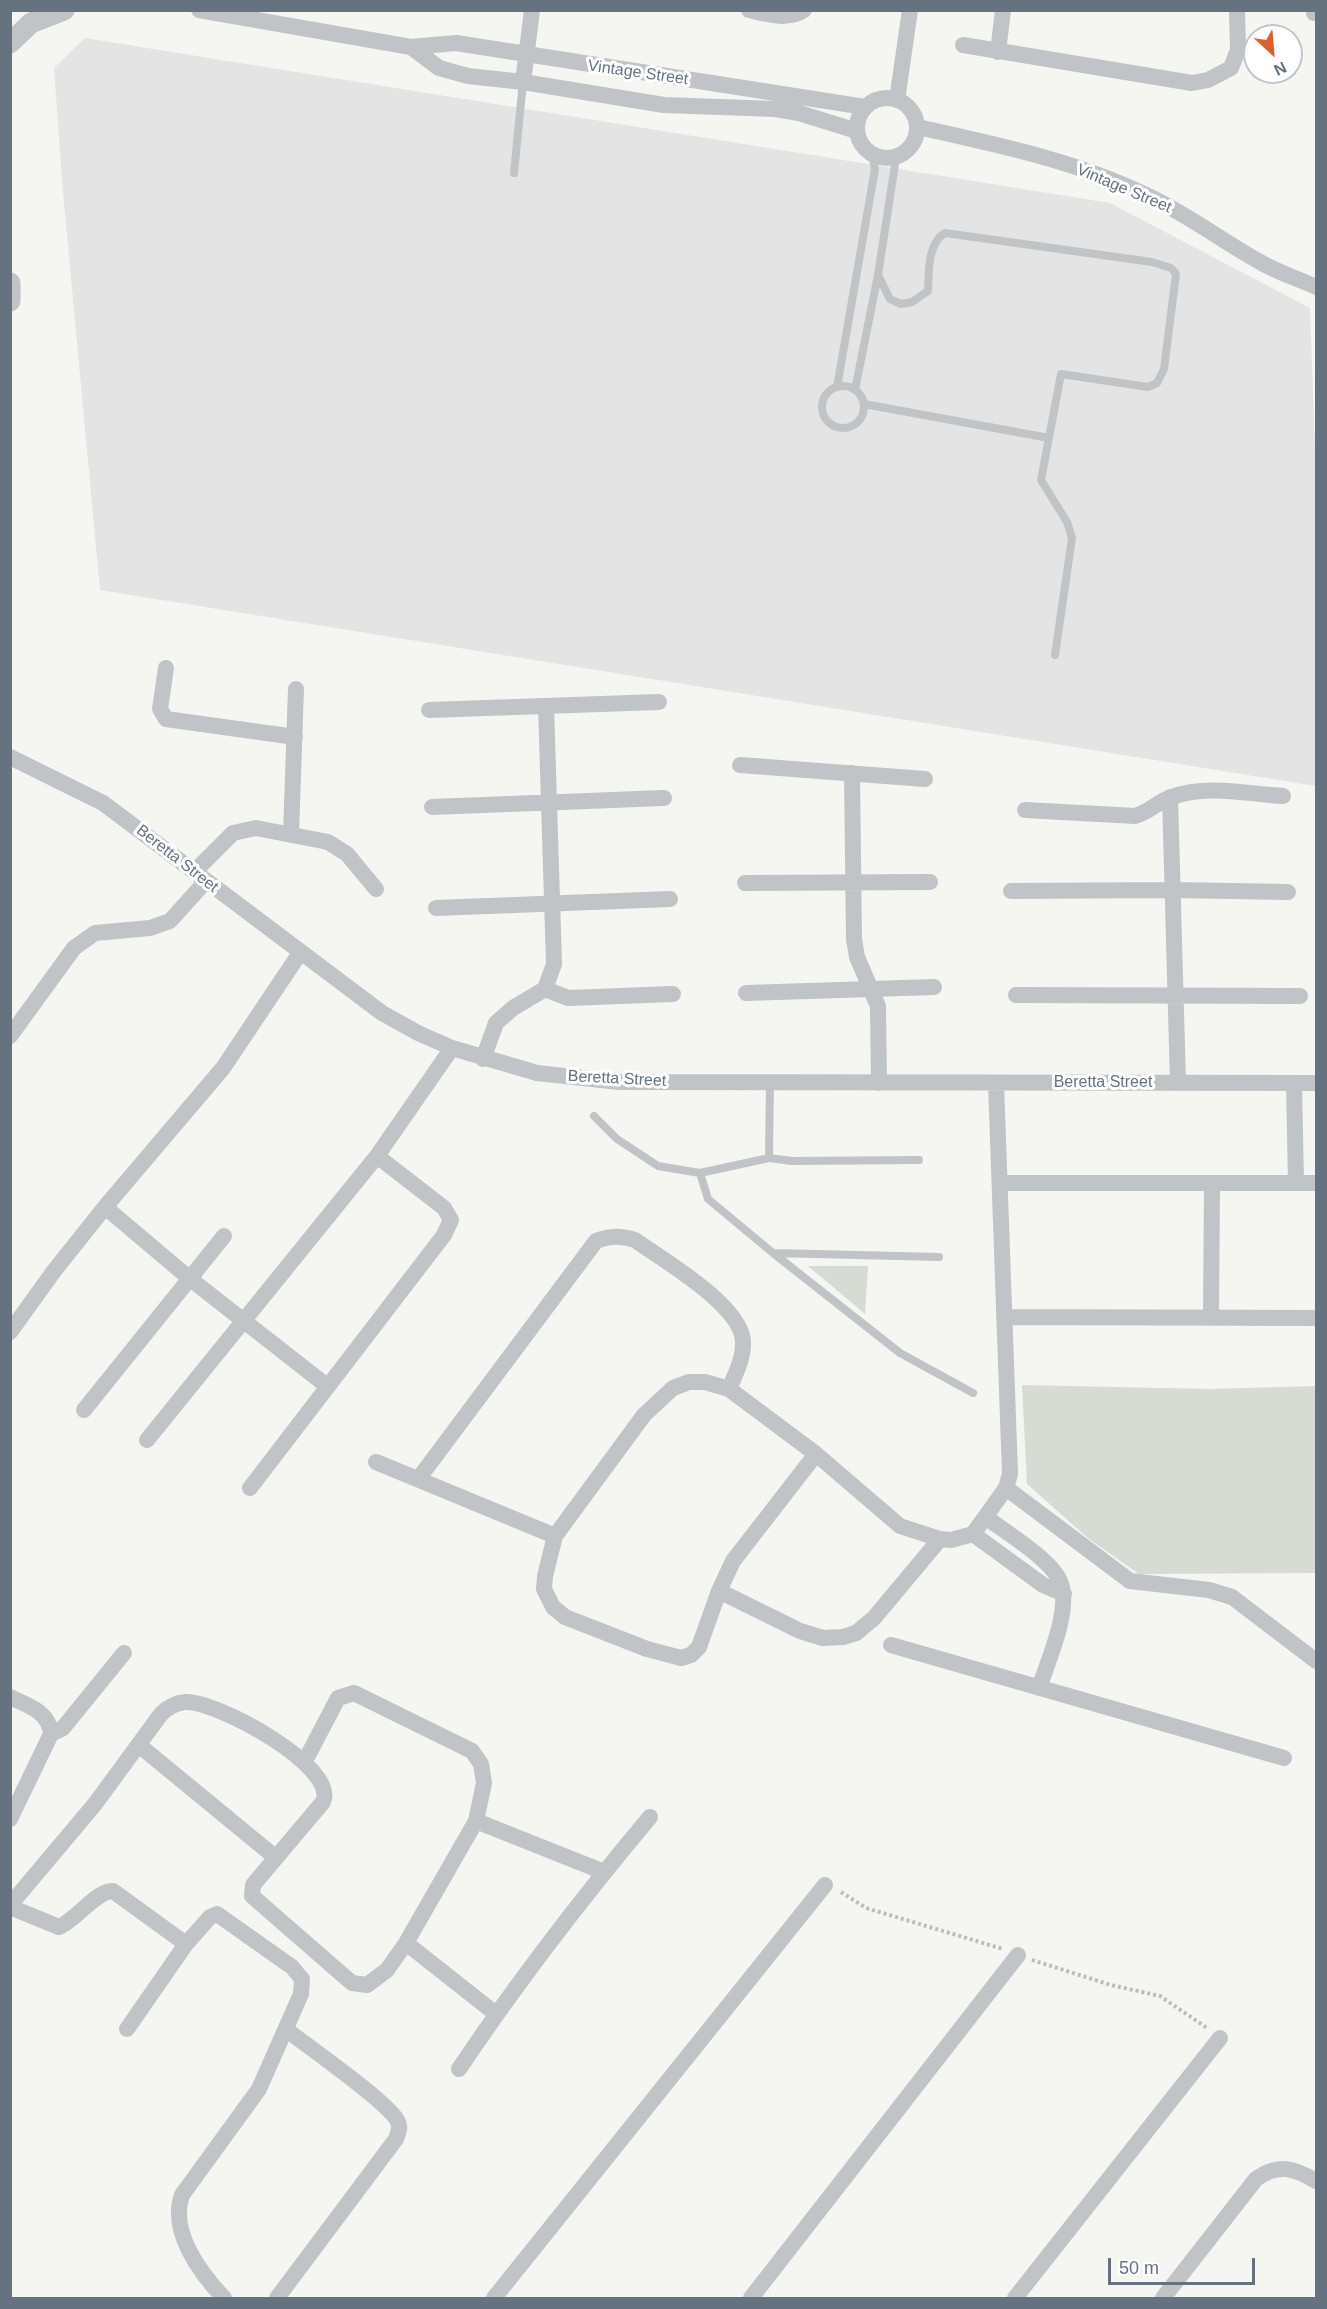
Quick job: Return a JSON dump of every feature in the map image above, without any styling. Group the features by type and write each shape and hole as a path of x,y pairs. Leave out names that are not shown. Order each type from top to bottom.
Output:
{"street":[{"path":"10,43 31,23 64,10"},
{"name":"Vintage Street","path":"199,10 411,47 456,43 526,56 865,106"},
{"path":"524,82 532,10"},
{"path":"749,10 782,16 798,14 804,10"},
{"path":"897,100 910,10"},
{"path":"998,52 1003,10"},
{"path":"963,45 1192,82 1208,80 1231,68 1235,60 1238,50 1237,10"},
{"name":"Vintage Street","path":"411,47 439,68 468,76 524,82 664,105 783,110 857,131"},
{"path":"883,98 897,100 910,108 918,126 912,146 896,158 886,159 872,155 861,144 857,131 859,115 865,106 883,98"},
{"name":"Vintage Street","path":"918,126 1032,154 1091,172 1145,194 1205,226 1263,264 1317,286"},
{"path":"10,283 10,301"},
{"path":"166,668 160,709 165,719 294,736"},
{"path":"291,835 296,689"},
{"path":"429,710 659,702"},
{"path":"483,1059 496,1023 513,1008 545,988 554,964 546,706"},
{"name":"Beretta Street","path":"10,757 103,802 382,1013 452,1048 483,1059 537,1073 580,1080 1317,1083"},
{"path":"740,765 925,778"},
{"path":"852,773 853,882 857,957 878,1006 879,1083"},
{"path":"1025,810 1135,816 1146,813 1170,797 1213,791 1283,796"},
{"path":"1170,797 1178,1083"},
{"path":"432,807 664,798"},
{"path":"10,1036 74,948 95,933 150,928 170,921 200,876 233,833 256,828 328,842 348,855 376,889"},
{"path":"745,884 930,882"},
{"path":"1011,891 1288,892"},
{"path":"436,908 670,898"},
{"path":"10,1332 54,1270 162,1137 223,1068 300,953"},
{"path":"746,993 934,987"},
{"path":"545,988 568,998 673,994"},
{"path":"1016,995 1300,996"},
{"path":"147,1440 377,1156 452,1048"},
{"path":"816,1454 733,1561 719,1591 699,1647 692,1655 681,1658 646,1649 565,1617 553,1607 544,1589 555,1536 644,1415 673,1388 689,1382 705,1382 729,1389 816,1454 900,1526 940,1539 951,1540 972,1534 987,1518 1006,1488 1010,1474 996,1083"},
{"path":"1294,1083 1296,1184"},
{"path":"250,1488 444,1235 451,1220 444,1208 377,1156"},
{"path":"1000,1183 1317,1183"},
{"path":"1211,1318 1212,1183"},
{"path":"105,1208 189,1278 327,1386"},
{"path":"84,1410 224,1236"},
{"path":"419,1478 596,1241 609,1236 623,1236 635,1240 710,1295 739,1325 743,1339 743,1352 729,1389"},
{"path":"1004,1317 1317,1318"},
{"path":"376,1462 555,1536"},
{"path":"1006,1488 1130,1581 1209,1590 1232,1597 1317,1661"},
{"path":"987,1518 1056,1574 1064,1594 1060,1622 1039,1689"},
{"path":"972,1534 1043,1586 1064,1594"},
{"path":"719,1591 800,1631 823,1638 843,1637 856,1633 874,1618 940,1539"},
{"path":"891,1645 1284,1758"},
{"path":"51,1734 63,1728 124,1653"},
{"path":"186,1944 113,1891 103,1893 70,1922 58,1927 10,1906 140,1746 161,1714 174,1705 186,1702 227,1713 304,1761 324,1785 326,1795 253,1885 252,1896 352,1983 363,1986 374,1982 406,1944 476,1821 484,1782 481,1764 472,1751 354,1693 338,1698 334,1703 304,1761"},
{"path":"10,1697 42,1713 50,1725 51,1734 10,1819"},
{"path":"140,1746 275,1857"},
{"path":"459,2069 496,2014 604,1872 650,1817"},
{"path":"476,1821 604,1872"},
{"path":"494,2298 825,1885"},
{"path":"127,2029 186,1944 210,1917 217,1914 292,1967 304,1986 287,2030 259,2090 182,2195 178,2207 178,2218 187,2244 214,2288 224,2298"},
{"path":"406,1944 496,2014"},
{"path":"751,2298 1018,1954"},
{"path":"277,2298 396,2139 400,2129 398,2121 384,2106 287,2030"},
{"path":"1016,2298 1220,2038"},
{"path":"1163,2298 1256,2179 1276,2168 1288,2168 1317,2181"}],"lane":[{"path":"514,173 524,82"},
{"path":"837,387 875,169 872,155"},
{"path":"855,390 837,387 829,392 823,403 824,415 831,425 843,428 854,425 862,417 864,404 855,390 878,275 896,158"},
{"path":"878,275 890,299 901,304 912,302 928,291 933,246 938,237 945,233 1085,251 1172,268 1177,282 1162,377 1157,383 1148,387 1061,374 1041,480 1067,522 1072,538 1055,655"},
{"path":"864,404 1049,438"},
{"path":"769,1158 770,1082"},
{"path":"594,1116 617,1139 658,1166 700,1173 769,1158 792,1161 919,1160"},
{"path":"700,1173 708,1199 773,1253 900,1353 973,1393"},
{"path":"773,1253 939,1257"}],"shaded area":[{"path":"85,38 1110,203 1310,308 1316,478 1316,786 100,590 62,181 54,68"},
{"path":"808,1266 868,1266 865,1314"},
{"path":"1022,1385 1210,1389 1316,1386 1316,1573 1139,1574 1089,1539 1027,1484"}]}
